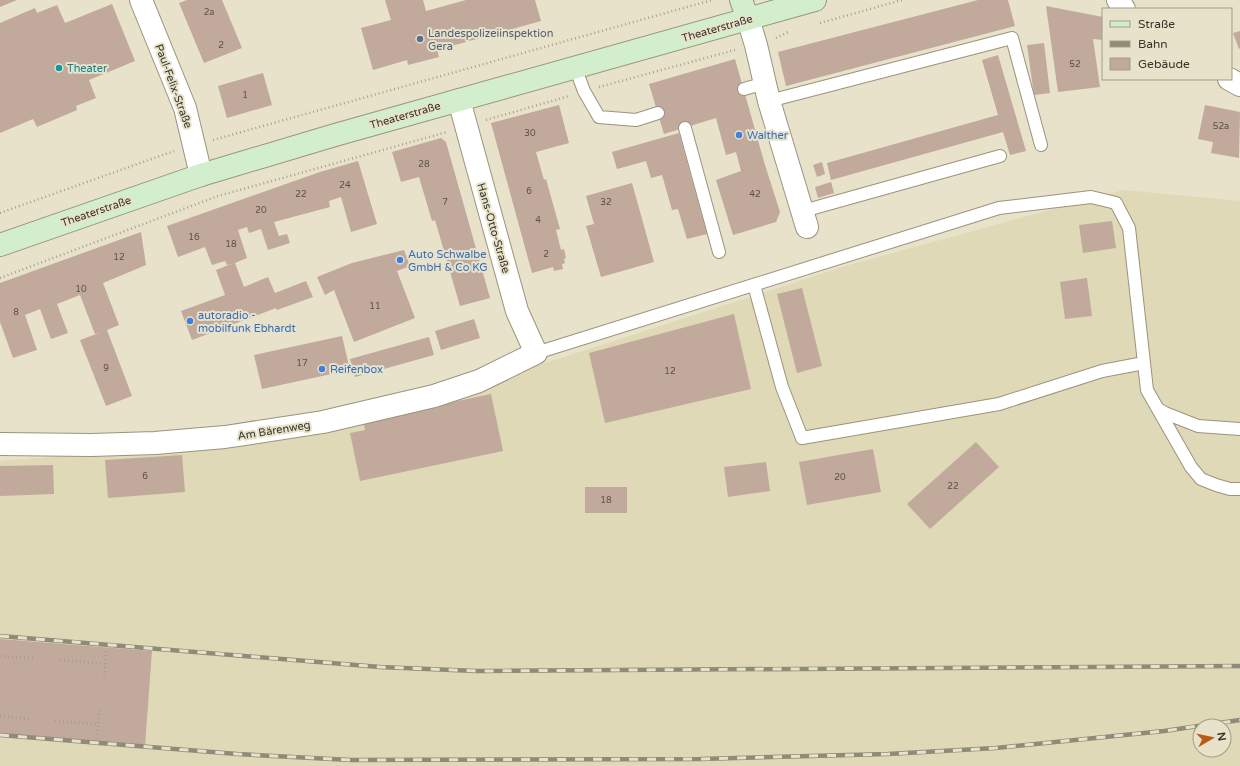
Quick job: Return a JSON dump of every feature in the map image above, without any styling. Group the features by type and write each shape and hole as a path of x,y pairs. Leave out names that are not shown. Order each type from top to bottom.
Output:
{"main road":[{"name":"Theaterstraße","path":"0,245 201,175 334,135 575,67 744,10 815,0"}],"street":[{"name":"Paul-Felix-Straße","path":"141,0 185,108 201,175"},
{"path":"744,10 756,45 767,92 805,219"},
{"name":"Hans-Otto-Straße","path":"459,100 518,311 536,353"},
{"name":"Am Bärenweg","path":"0,444 155,443 225,437 301,426 366,413 434,396 479,381 536,353"}],"lane":[{"path":"744,89 767,92 1012,38 1041,145"},
{"path":"575,67 584,92 599,117 636,120 658,113"},
{"path":"685,128 719,252"},
{"path":"805,219 1000,156"},
{"path":"536,353 999,208 1091,197 1116,203 1129,228 1147,390 1191,467 1201,479 1230,489 1240,489"},
{"path":"754,285 782,387 802,438 999,404 1102,371 1144,363"},
{"path":"1158,408 1165,413 1198,426 1240,429"}],"path":[{"path":"0,213 194,145 712,0"},
{"path":"104,679 106,650"},
{"path":"0,656 34,658"},
{"path":"60,660 105,664"},
{"path":"97,739 99,710"},
{"path":"0,716 29,719"},
{"path":"55,721 98,724"}],"shaded area":[{"path":"1123,190 1240,201 1240,766 0,766 0,461 292,438 561,358 849,265"}],"building":[{"path":"0,0 17,0 0,7"},
{"path":"187,0 222,0 242,48 204,63 179,3"},
{"name":"Landespolizeiinspektion Gera","path":"385,0 423,0 426,11 466,0 535,0 541,21 437,50 439,57 408,65 407,60 373,70 361,28 391,20"},
{"path":"978,0 1008,0 1015,26 786,86 778,52"},
{"name":"Theater","path":"112,4 135,61 89,80 96,98 76,106 77,110 37,127 33,119 0,133 0,23 35,8 37,13 57,5 65,23"},
{"path":"1046,6 1102,17 1102,40 1093,39 1100,87 1058,92"},
{"path":"1240,31 1240,48 1239,49 1233,33"},
{"path":"1044,43 1050,93 1034,95 1027,45"},
{"path":"998,55 1026,151 1010,155 1003,132 831,180 827,163 998,115 982,60"},
{"path":"735,59 780,212 776,222 733,235 716,180 741,171 736,152 726,155 716,118 664,134 649,84"},
{"path":"263,73 272,105 227,118 218,86"},
{"path":"559,105 569,143 536,152 544,180 546,179 560,229 556,230 561,250 564,249 566,258 564,259 565,263 562,264 563,269 554,271 553,267 532,273 491,123"},
{"path":"1205,105 1240,112 1239,158 1211,153 1213,142 1198,139"},
{"path":"679,133 707,234 687,239 678,209 672,210 662,175 651,178 646,161 617,169 612,152"},
{"path":"441,138 446,142 490,298 460,306 435,220 432,221 419,177 401,182 392,152"},
{"path":"358,161 377,224 351,232 341,197 329,201 330,207 274,222 279,236 287,234 290,243 268,250 261,229 249,233 247,227 238,230 247,258 235,263 244,287 268,277 275,293 306,281 313,297 277,310 276,308 192,340 181,311 225,295 216,270 231,264 227,265 225,261 212,265 205,247 178,257 167,226 320,172"},
{"path":"822,162 825,174 817,177 813,165"},
{"path":"831,182 834,193 818,198 815,187"},
{"path":"632,183 654,262 601,277 586,226 594,224 586,196"},
{"path":"1112,221 1116,248 1083,253 1079,225"},
{"path":"141,232 146,265 103,283 119,325 107,330 132,396 106,406 80,340 99,333 95,334 80,295 57,304 68,333 51,339 40,309 25,315 37,350 13,358 0,322 0,283"},
{"path":"404,250 410,266 397,271 415,318 354,342 334,290 325,295 317,277 352,263"},
{"path":"1087,278 1092,316 1065,319 1060,282"},
{"path":"802,288 822,366 797,373 777,294"},
{"path":"734,314 751,389 605,423 589,353"},
{"path":"474,319 480,338 441,350 435,331"},
{"path":"342,336 350,370 262,389 254,355"},
{"path":"429,337 434,355 355,377 350,359"},
{"path":"491,394 503,451 360,481 350,433 365,430 363,421"},
{"path":"976,442 999,467 930,529 907,504"},
{"path":"873,449 881,492 807,505 799,462"},
{"path":"182,455 185,492 108,498 105,460"},
{"path":"766,462 770,491 728,497 724,467"},
{"path":"53,465 54,494 0,496 0,466"},
{"path":"585,487 627,487 627,513 585,513"},
{"path":"0,639 152,651 145,746 0,734"}],"railway":[{"path":"0,636 380,667 476,671 1240,666"},
{"path":"0,735 237,754 351,760 700,759 888,754 996,748 1164,731 1240,720"}],"place":[{"name":"Landespolizeiinspektion Gera","path":"420,39"},
{"name":"Theater","path":"59,68"},
{"name":"Walther","path":"739,135"},
{"name":"Auto Schwalbe GmbH & Co KG","path":"400,260"},
{"name":"autoradio - mobilfunk Ebhardt","path":"190,321"},
{"name":"Reifenbox","path":"322,369"}]}
